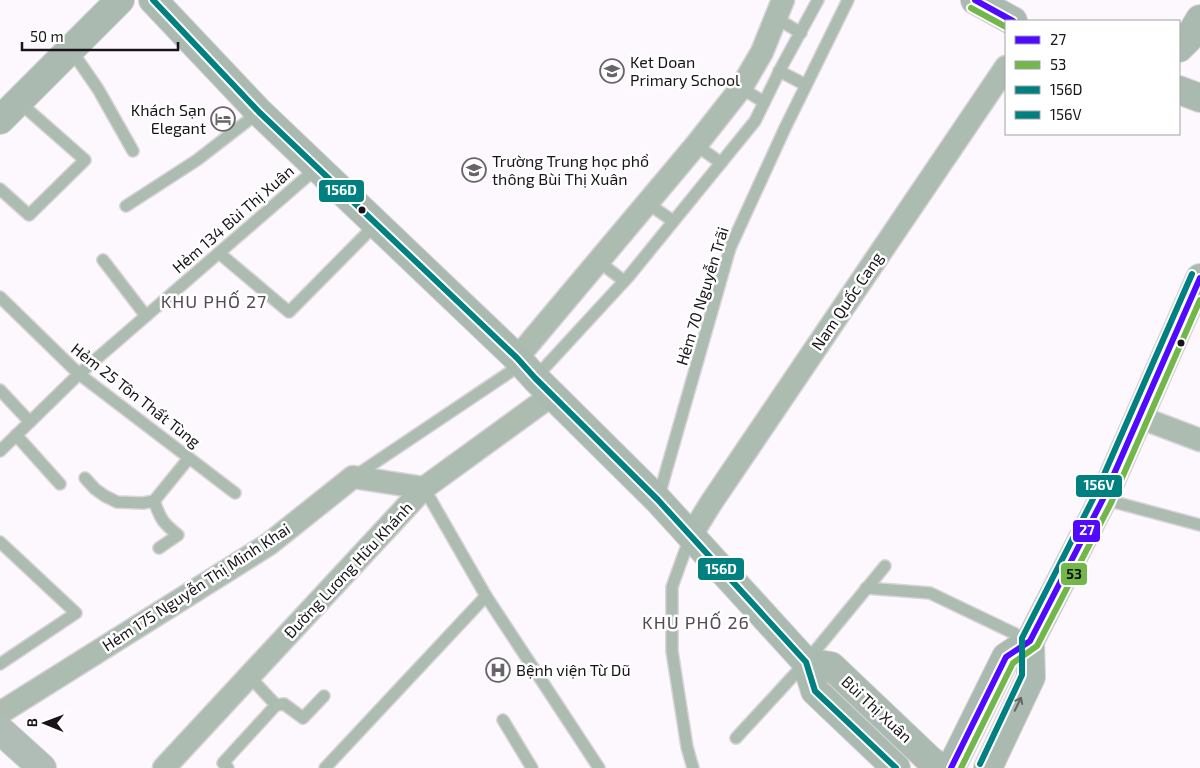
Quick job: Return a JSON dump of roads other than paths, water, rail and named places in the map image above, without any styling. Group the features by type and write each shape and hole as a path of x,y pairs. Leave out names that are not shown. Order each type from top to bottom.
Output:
{"main road":[{"path":"0,730 42,768"}],"street":[{"path":"9,111 120,0"},
{"name":"Bùi Thị Xuân","path":"153,0 259,112 532,374 658,500 806,662 815,691 896,768"},
{"path":"975,0 1011,20"},
{"name":"Đường Lương Hữu Khánh","path":"164,768 532,374 598,261 696,145 741,88 762,52 780,9"},
{"path":"1180,47 1188,39 1200,19"},
{"name":"Nam Quốc Cang","path":"690,536 1005,68"},
{"path":"1180,90 1200,98"},
{"path":"988,768 1031,677 1030,641 1103,499 1200,278"},
{"path":"1139,417 1200,440"},
{"path":"353,477 424,488"},
{"name":"Hẻm 175 Nguyễn Thị Minh Khai","path":"0,713 269,544 353,477"},
{"path":"951,768 1006,657 1030,641"},
{"name":"Bùi Thị Xuân","path":"806,662 831,666 931,761 942,768"}],"lane":[{"path":"353,477 532,374 624,281 755,121 779,71 818,0"},
{"name":"Hẻm 70 Nguyễn Trãi","path":"658,500 730,248 848,0"},
{"path":"780,9 801,33"},
{"path":"70,50 98,88 133,150"},
{"path":"779,71 806,85"},
{"path":"741,88 764,102"},
{"path":"0,189 29,215 85,160 9,111"},
{"path":"126,206 197,160 259,112"},
{"path":"696,145 721,162"},
{"name":"Hẻm 134 Bùi Thị Xuân","path":"2,444 16,435 79,374 318,167"},
{"path":"647,202 673,221"},
{"path":"218,253 289,312 376,224"},
{"path":"104,260 146,316"},
{"path":"598,261 624,281"},
{"name":"Hẻm 25 Tôn Thất Tùng","path":"0,297 79,374 235,493"},
{"path":"0,390 30,422"},
{"path":"16,435 60,484"},
{"path":"85,478 95,489 116,502 143,504 154,501 189,458"},
{"path":"424,488 486,596 599,768"},
{"path":"1103,499 1200,525"},
{"path":"154,501 164,523 178,535 159,548"},
{"path":"690,536 672,587 672,651 687,747 693,768"},
{"path":"0,664 76,613 2,547"},
{"path":"736,738 806,662 885,566"},
{"path":"866,588 930,593 1030,641"},
{"path":"325,768 486,596"},
{"path":"249,676 276,705"},
{"path":"228,768 223,764 276,705 284,704 303,718 324,696"},
{"path":"503,720 532,768"}],"place":[{"name":"Ket Doan Primary School","path":"612,71"},
{"name":"Khách Sạn Elegant","path":"223,119"},
{"name":"Trường Trung học phổ thông Bùi Thị Xuân","path":"474,170"},
{"name":"Bệnh viện Từ Dũ","path":"498,670"}],"district":[{"name":"KHU PHỐ 27","path":"214,302"},
{"name":"KHU PHỐ 26","path":"696,623"}]}
